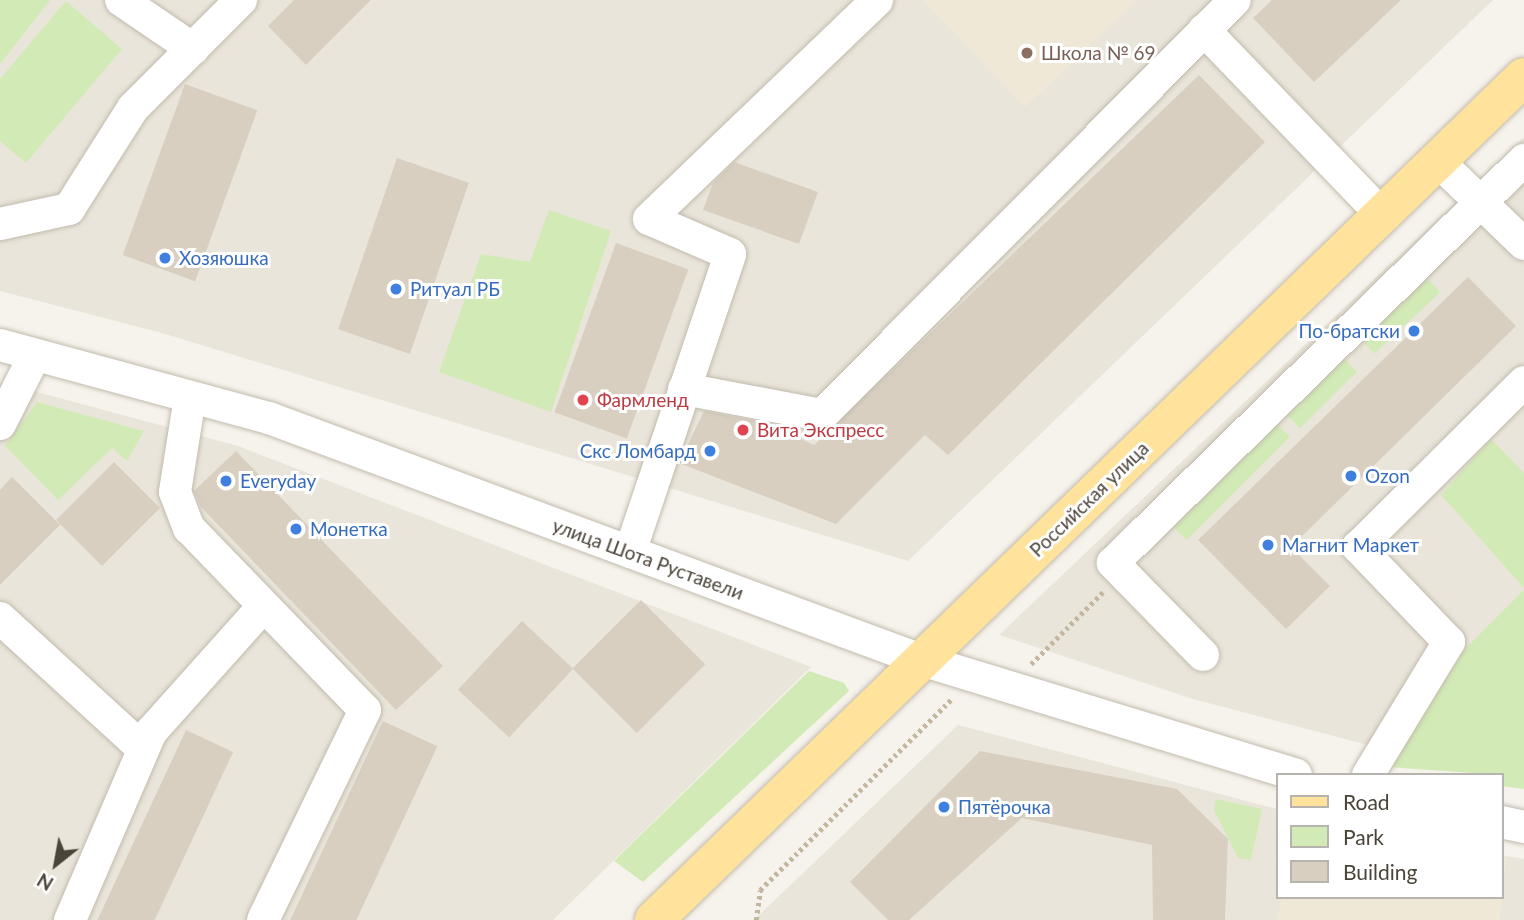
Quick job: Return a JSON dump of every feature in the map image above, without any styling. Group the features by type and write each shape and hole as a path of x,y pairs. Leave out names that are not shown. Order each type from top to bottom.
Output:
{"main road":[{"name":"Российская улица","path":"654,920 1524,77"}],"street":[{"path":"121,0 193,49"},
{"path":"0,224 69,209 133,108 242,0"},
{"path":"630,552 730,254 649,219 877,0"},
{"path":"684,389 822,415 1235,0"},
{"path":"1204,30 1383,216"},
{"path":"1203,655 1112,563 1524,160"},
{"path":"1439,162 1524,244"},
{"name":"улица Шота Руставели","path":"0,345 269,418 921,660 1289,773"},
{"path":"0,424 35,355"},
{"path":"1369,773 1449,642 1358,547 1524,382"},
{"path":"190,397 175,492 189,528 261,609 365,710 263,920"},
{"path":"70,920 151,732 261,609"},
{"path":"0,618 143,749"},
{"path":"1503,822 1524,827"}],"path":[{"path":"1031,665 1122,573"},
{"path":"756,920 760,891 974,677"}],"shaded area":[{"path":"0,0 1493,0 908,561 162,333 0,291"},
{"name":"Школа № 69","path":"923,0 1137,0 1025,107"},
{"path":"1524,137 1524,773 1364,744 1193,699 999,635"},
{"path":"0,382 238,446 811,667 553,920 0,920"},
{"path":"958,725 1276,809 1276,899 1282,899 1277,920 754,920"},
{"path":"1503,855 1506,856 1503,883"},
{"path":"1506,856 1524,859 1524,920 1499,920"},
{"path":"1282,899 1501,899 1499,920 1277,920"}],"green space":[{"path":"0,0 50,0 0,64"},
{"path":"66,1 122,49 26,163 0,141 0,79"},
{"path":"549,210 611,231 551,412 439,372 481,254 530,262"},
{"path":"1428,279 1440,292 1374,354 1362,340"},
{"path":"1344,359 1357,372 1300,428 1287,416"},
{"path":"37,402 144,431 127,461 112,448 58,500 5,446"},
{"path":"1277,424 1290,437 1186,540 1174,527"},
{"path":"1491,439 1524,473 1524,588 1441,495"},
{"path":"1524,590 1524,789 1503,786 1503,773 1388,767 1465,649"},
{"path":"809,671 844,683 849,691 643,882 614,861"},
{"path":"1216,799 1262,809 1251,860 1238,858 1214,810"}],"building":[{"path":"294,0 371,0 306,65 268,26"},
{"path":"1272,0 1401,0 1314,82 1253,18"},
{"path":"1199,75 1265,142 948,455 925,435 836,524 679,463 704,411 767,423 814,445"},
{"path":"185,84 257,110 195,281 123,255"},
{"path":"397,158 469,183 410,354 338,329"},
{"path":"734,162 818,192 799,244 703,210 713,183"},
{"path":"616,243 688,269 627,438 554,412"},
{"path":"1468,277 1516,326 1291,547 1330,586 1286,629 1198,540"},
{"path":"236,451 443,666 396,710 201,507 194,491"},
{"path":"114,462 160,508 102,566 56,520"},
{"path":"12,477 60,525 0,585 0,490"},
{"path":"641,600 705,664 637,733 572,669"},
{"path":"522,621 573,669 509,737 458,690"},
{"path":"383,721 437,746 356,920 290,920"},
{"path":"186,730 233,752 155,920 97,920"},
{"path":"980,751 1177,789 1228,839 1225,920 1153,920 1152,845 1022,818 909,920 888,920 850,882"}],"place":[{"name":"Школа № 69","path":"1027,53"},
{"name":"Хозяюшка","path":"165,258"},
{"name":"Ритуал РБ","path":"396,289"},
{"name":"По-братски","path":"1414,331"},
{"name":"Фармленд","path":"583,400"},
{"name":"Вита Экспресс","path":"743,430"},
{"name":"Скс Ломбард","path":"710,451"},
{"name":"Ozon","path":"1351,476"},
{"name":"Everyday","path":"226,481"},
{"name":"Монетка","path":"296,529"},
{"name":"Магнит Маркет","path":"1268,545"},
{"name":"Пятёрочка","path":"944,807"}]}
